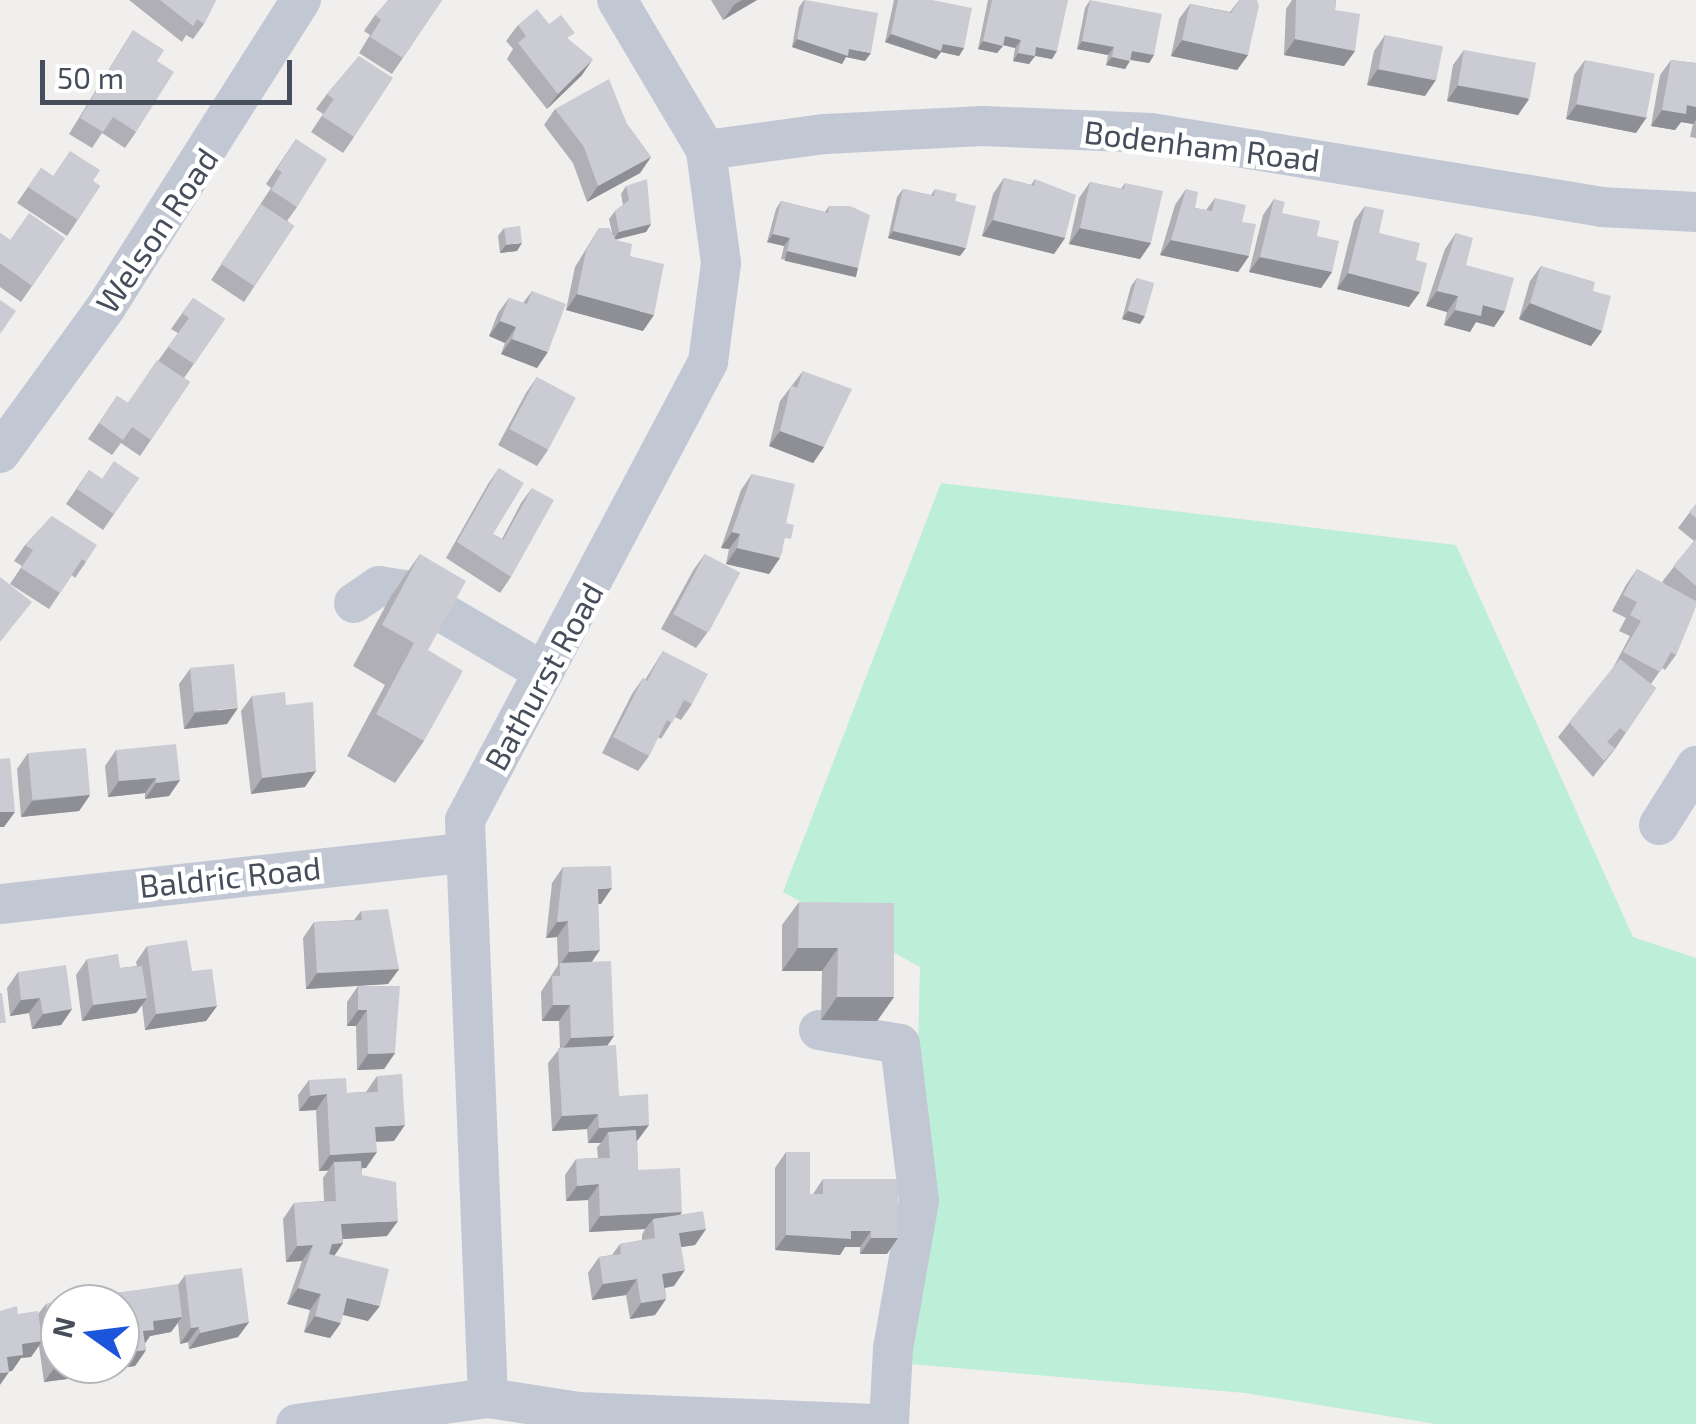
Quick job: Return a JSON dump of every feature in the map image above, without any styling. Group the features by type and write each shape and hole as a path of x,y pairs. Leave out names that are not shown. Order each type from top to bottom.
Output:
{"street":[{"name":"Welson Road","path":"0,453 106,307 301,0"},
{"name":"Bathurst Road","path":"488,1398 461,853 464,820 708,362 722,264 706,150 617,0"},
{"name":"Bodenham Road","path":"706,150 824,134 983,126 1151,134 1601,206 1696,212"},
{"path":"354,603 379,586 404,590 544,672"},
{"path":"1659,825 1696,766"},
{"name":"Baldric Road","path":"0,904 461,853"},
{"path":"820,1030 900,1044 920,1201 890,1374 889,1424"},
{"path":"296,1424 488,1398 579,1412 875,1424"}],"green space":[{"path":"941,483 1456,545 1633,937 1696,958 1696,1424 1436,1424 1245,1393 910,1364 920,967 783,892"}],"building":[{"path":"160,0 216,0 204,24 197,19 193,26"},
{"path":"388,0 442,0 403,58 370,37 381,20 375,15"},
{"path":"805,0 878,13 871,53 849,49 848,56 797,39"},
{"path":"898,0 932,0 972,8 964,48 943,44 941,51 891,34"},
{"path":"992,0 1068,0 1057,51 1036,47 1035,56 1018,53 1021,40 1005,36 1003,46 983,41"},
{"path":"1090,0 1162,14 1154,55 1132,51 1130,61 1112,57 1114,47 1082,41"},
{"path":"1239,0 1257,0 1259,6 1248,55 1182,40 1190,4 1231,13"},
{"path":"1296,0 1336,0 1335,10 1360,14 1355,51 1295,39"},
{"path":"537,9 549,24 561,15 575,33 567,38 593,59 558,94 518,43 526,36 518,25"},
{"path":"133,30 164,50 157,61 174,72 136,132 113,117 103,132 80,118"},
{"path":"1385,35 1443,46 1436,81 1378,69"},
{"path":"1464,50 1536,63 1530,98 1458,85"},
{"path":"359,56 393,78 354,137 322,116 334,99 327,94"},
{"path":"1585,60 1655,74 1646,118 1576,104"},
{"path":"1671,60 1696,63 1696,107 1687,105 1686,114 1662,110"},
{"path":"609,79 627,124 651,157 598,186 584,147 555,109"},
{"path":"296,139 327,159 297,207 271,190 282,172 277,169"},
{"path":"70,151 100,170 93,181 100,186 78,220 28,187 41,168 53,176"},
{"path":"1004,178 1034,186 1035,179 1076,195 1065,238 993,220"},
{"path":"647,179 651,224 619,232 615,211 629,200 626,186"},
{"path":"1090,182 1124,189 1125,183 1163,191 1151,243 1080,228"},
{"path":"903,189 934,196 935,189 957,194 955,201 976,206 966,248 893,231"},
{"path":"1186,189 1198,192 1195,208 1212,211 1215,198 1246,205 1242,222 1256,224 1249,256 1171,240"},
{"path":"1274,199 1285,202 1282,213 1320,221 1317,236 1339,241 1332,272 1260,257"},
{"path":"781,201 828,213 829,206 850,206 870,215 858,268 787,251 790,238 773,234"},
{"path":"261,204 294,226 254,286 221,264"},
{"path":"1365,206 1384,210 1379,233 1420,243 1416,260 1427,263 1420,292 1348,273"},
{"path":"29,213 65,238 32,286 0,263 0,233 10,240"},
{"path":"520,226 522,243 506,245 504,228"},
{"path":"599,228 609,228 616,240 632,244 630,256 664,264 654,315 577,294 586,251"},
{"path":"1456,233 1473,238 1466,265 1514,278 1505,311 1483,305 1481,316 1455,310 1458,296 1437,291"},
{"path":"1541,266 1595,282 1593,291 1611,296 1602,331 1530,303"},
{"path":"1137,278 1154,283 1145,316 1128,311"},
{"path":"532,291 566,304 548,352 512,339 516,327 500,321 509,298 527,304"},
{"path":"193,298 225,319 194,364 168,347 189,318 182,313"},
{"path":"0,300 16,311 0,334"},
{"path":"157,360 190,382 151,440 132,427 123,440 99,423 117,396 128,403"},
{"path":"803,371 852,389 824,447 780,431 791,385 797,388"},
{"path":"537,377 576,398 548,450 509,429"},
{"path":"114,461 139,478 114,514 77,489 89,470 102,479"},
{"path":"499,468 524,483 493,534 503,540 532,488 554,500 511,577 457,542"},
{"path":"752,474 795,484 786,523 794,525 791,539 785,538 780,558 737,548 740,534 732,532"},
{"path":"52,516 97,545 86,562 82,559 60,593 21,568 33,550 25,545"},
{"path":"1696,539 1696,586 1673,566"},
{"path":"420,554 466,581 428,650 463,671 424,741 376,714 414,643 382,625"},
{"path":"705,554 740,573 708,633 673,614"},
{"path":"1637,569 1696,601 1676,655 1671,652 1660,672 1623,652 1641,621 1630,615 1637,602 1623,595"},
{"path":"0,577 32,602 0,642"},
{"path":"663,651 708,674 692,704 684,700 672,723 667,720 649,756 613,737 643,678 647,681"},
{"path":"1620,659 1656,688 1626,733 1620,728 1607,742 1615,748 1604,761 1569,722"},
{"path":"234,664 238,708 194,712 190,668"},
{"path":"285,692 286,705 313,702 316,771 262,778 252,696"},
{"path":"176,744 180,780 119,781 116,750"},
{"path":"86,748 90,795 32,800 28,753"},
{"path":"10,758 15,812 0,812 0,759"},
{"path":"611,866 612,888 598,889 600,950 569,952 568,921 557,922 563,867"},
{"path":"799,902 894,903 894,997 837,997 838,948 798,948"},
{"path":"388,909 399,969 317,973 314,922 362,920 361,911"},
{"path":"187,940 192,971 212,969 217,1006 156,1014 147,946"},
{"path":"118,954 120,968 142,966 147,998 93,1005 87,959"},
{"path":"611,961 614,1036 571,1038 570,1005 553,1005 552,976 560,976 560,963"},
{"path":"66,965 72,1009 43,1014 40,998 21,1000 18,972"},
{"path":"358,986 400,986 395,1053 368,1054 367,1010 358,1010"},
{"path":"2,993 6,1023 0,1023"},
{"path":"616,1045 619,1096 648,1094 649,1125 599,1128 598,1114 562,1116 558,1048"},
{"path":"402,1074 405,1125 375,1127 377,1152 330,1155 327,1094 310,1096 309,1080 346,1078 347,1093 378,1092 377,1076"},
{"path":"636,1130 638,1170 680,1168 682,1212 600,1216 599,1184 577,1186 576,1159 610,1158 608,1132"},
{"path":"786,1152 810,1152 810,1194 823,1194 823,1179 898,1179 898,1238 871,1238 871,1231 851,1231 851,1239 786,1235"},
{"path":"361,1161 362,1175 396,1182 398,1221 341,1224 343,1243 332,1244 329,1254 389,1269 380,1306 347,1298 341,1323 315,1316 321,1294 298,1288 313,1245 297,1246 294,1203 336,1201 334,1162"},
{"path":"703,1211 706,1229 679,1233 685,1270 662,1274 666,1299 641,1303 637,1279 603,1284 599,1257 621,1254 620,1244 655,1238 653,1219"},
{"path":"242,1268 249,1322 200,1333 199,1327 191,1328 185,1275"},
{"path":"178,1284 182,1317 153,1321 154,1330 143,1331 146,1350 140,1351 140,1290"},
{"path":"17,1306 18,1314 38,1311 40,1341 22,1344 23,1355 7,1357 9,1372 0,1373 0,1311"}]}
